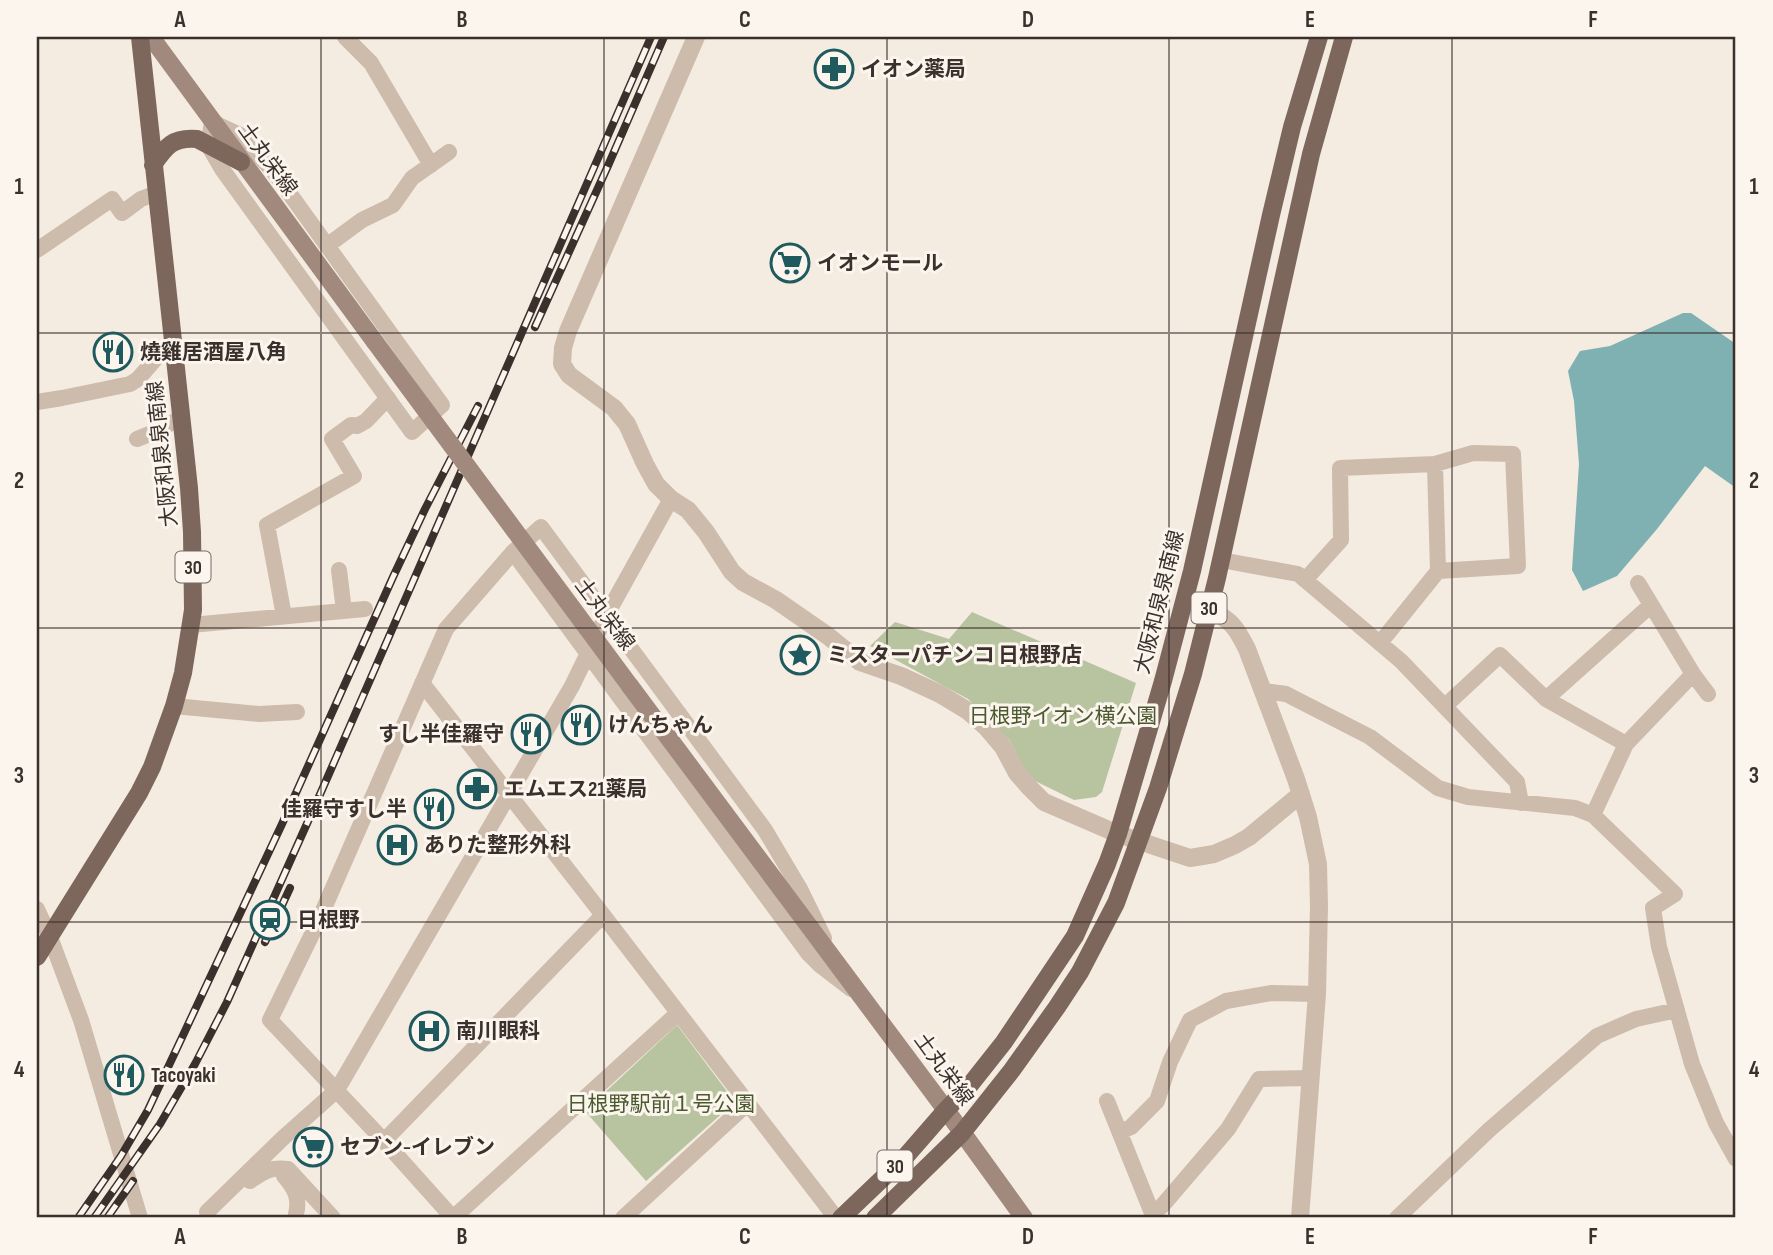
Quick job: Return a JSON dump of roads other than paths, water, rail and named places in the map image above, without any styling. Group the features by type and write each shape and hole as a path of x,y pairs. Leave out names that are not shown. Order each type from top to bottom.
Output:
{"main road":[{"name":"大阪和泉泉南線","path":"37,957 139,793 152,767 174,706 191,625 192,532 140,37"},
{"name":"土丸栄線","path":"151,37 1024,1218"},
{"name":"大阪和泉泉南線","path":"839,1218 906,1156 970,1086 1004,1042 1075,936 1107,864 1163,681 1192,571 1270,215 1318,37"},
{"name":"30","path":"875,1218 962,1133 1019,1059 1080,972 1116,904 1158,788 1193,674 1311,154 1343,37"},
{"path":"153,165 164,148 172,142 197,138 241,162"}],"street":[{"path":"345,37 371,63 430,165"},
{"path":"696,37 592,274 563,348 562,364 569,375 607,402 627,424 656,484 671,499 688,510 732,572 743,582 776,600 860,662 901,676 940,694 968,711 1003,747 1017,773 1044,802 1118,834 1190,858 1224,851 1248,836 1301,794"},
{"path":"212,122 240,135 274,173 328,245 442,405 412,432 222,169 208,145 212,122"},
{"path":"328,245 362,220 393,205 412,178 449,152"},
{"path":"37,250 112,198 122,213 141,199 157,193"},
{"path":"37,402 130,384 158,357 174,351"},
{"path":"284,616 267,525 354,477 332,439 351,425 357,426 366,421 388,398"},
{"path":"137,439 181,418"},
{"path":"1305,580 1341,540 1340,468 1435,464 1473,453 1513,454 1518,566 1438,571"},
{"path":"1380,643 1438,571 1435,464"},
{"path":"204,1215 337,1090 572,686 606,616 671,499"},
{"path":"678,1013 453,1218 384,1140 270,1020 318,922 446,629 513,552 541,527 765,830 800,890 838,966"},
{"path":"513,552 808,953 861,997"},
{"path":"1221,560 1298,574 1401,661 1445,706 1517,782 1521,803"},
{"path":"339,570 344,611"},
{"path":"1638,583 1708,694"},
{"path":"1546,699 1651,605"},
{"path":"191,625 365,609"},
{"path":"1209,609 1226,618 1236,629 1247,649 1301,794 1318,864 1317,994 1300,1218"},
{"path":"1445,706 1500,655 1546,699 1626,744"},
{"path":"1593,816 1626,744 1693,674"},
{"path":"422,683 839,1218"},
{"path":"1264,691 1286,694 1370,737 1438,788 1468,797 1575,808 1593,816 1675,894 1653,908 1659,947 1692,1063 1716,1123 1736,1159"},
{"path":"174,706 259,714 297,712"},
{"path":"37,909 81,1020 140,1218"},
{"path":"384,1140 603,915"},
{"path":"1120,1132 1131,1127 1157,1101 1170,1062 1190,1020 1226,1001 1272,993 1317,994"},
{"path":"1397,1218 1489,1130 1597,1036 1636,1019 1677,1010"},
{"path":"1107,1101 1153,1216 1228,1129 1259,1079 1311,1078"},
{"path":"623,1218 748,1103"},
{"path":"204,1215 274,1167 288,1169 333,1218"},
{"path":"274,1167 297,1194 299,1204 293,1216"},
{"path":"293,1216 305,1211 315,1211 333,1218"}],"water":[{"path":"1683,313 1691,313 1736,344 1736,488 1705,466 1617,576 1583,591 1572,570 1579,464 1574,401 1568,371 1580,351 1610,346"}],"railway":[{"path":"94,1218 160,1124 227,1002 651,37"},
{"path":"535,327 664,37"},
{"path":"78,1218 121,1156 148,1110 282,824 393,577 478,406"},
{"path":"265,942 290,888"},
{"path":"107,1218 133,1181"}],"place":[{"name":"イオン薬局","path":"834,69"},
{"name":"イオンモール","path":"790,263"},
{"name":"燒雞居酒屋八角","path":"113,352"},
{"name":"ミスターパチンコ 日根野店","path":"800,655"},
{"name":"けんちゃん","path":"581,725"},
{"name":"すし半佳羅守","path":"531,734"},
{"name":"エムエス21薬局","path":"477,789"},
{"name":"佳羅守すし半","path":"434,809"},
{"name":"ありた整形外科","path":"397,845"},
{"name":"日根野","path":"270,920"},
{"name":"南川眼科","path":"429,1031"},
{"name":"Tacoyaki","path":"124,1075"},
{"name":"セブン-イレブン","path":"313,1147"}],"park label":[{"name":"日根野イオン横公園","path":"1063,716"},
{"name":"日根野駅前１号公園","path":"661,1104"}]}
